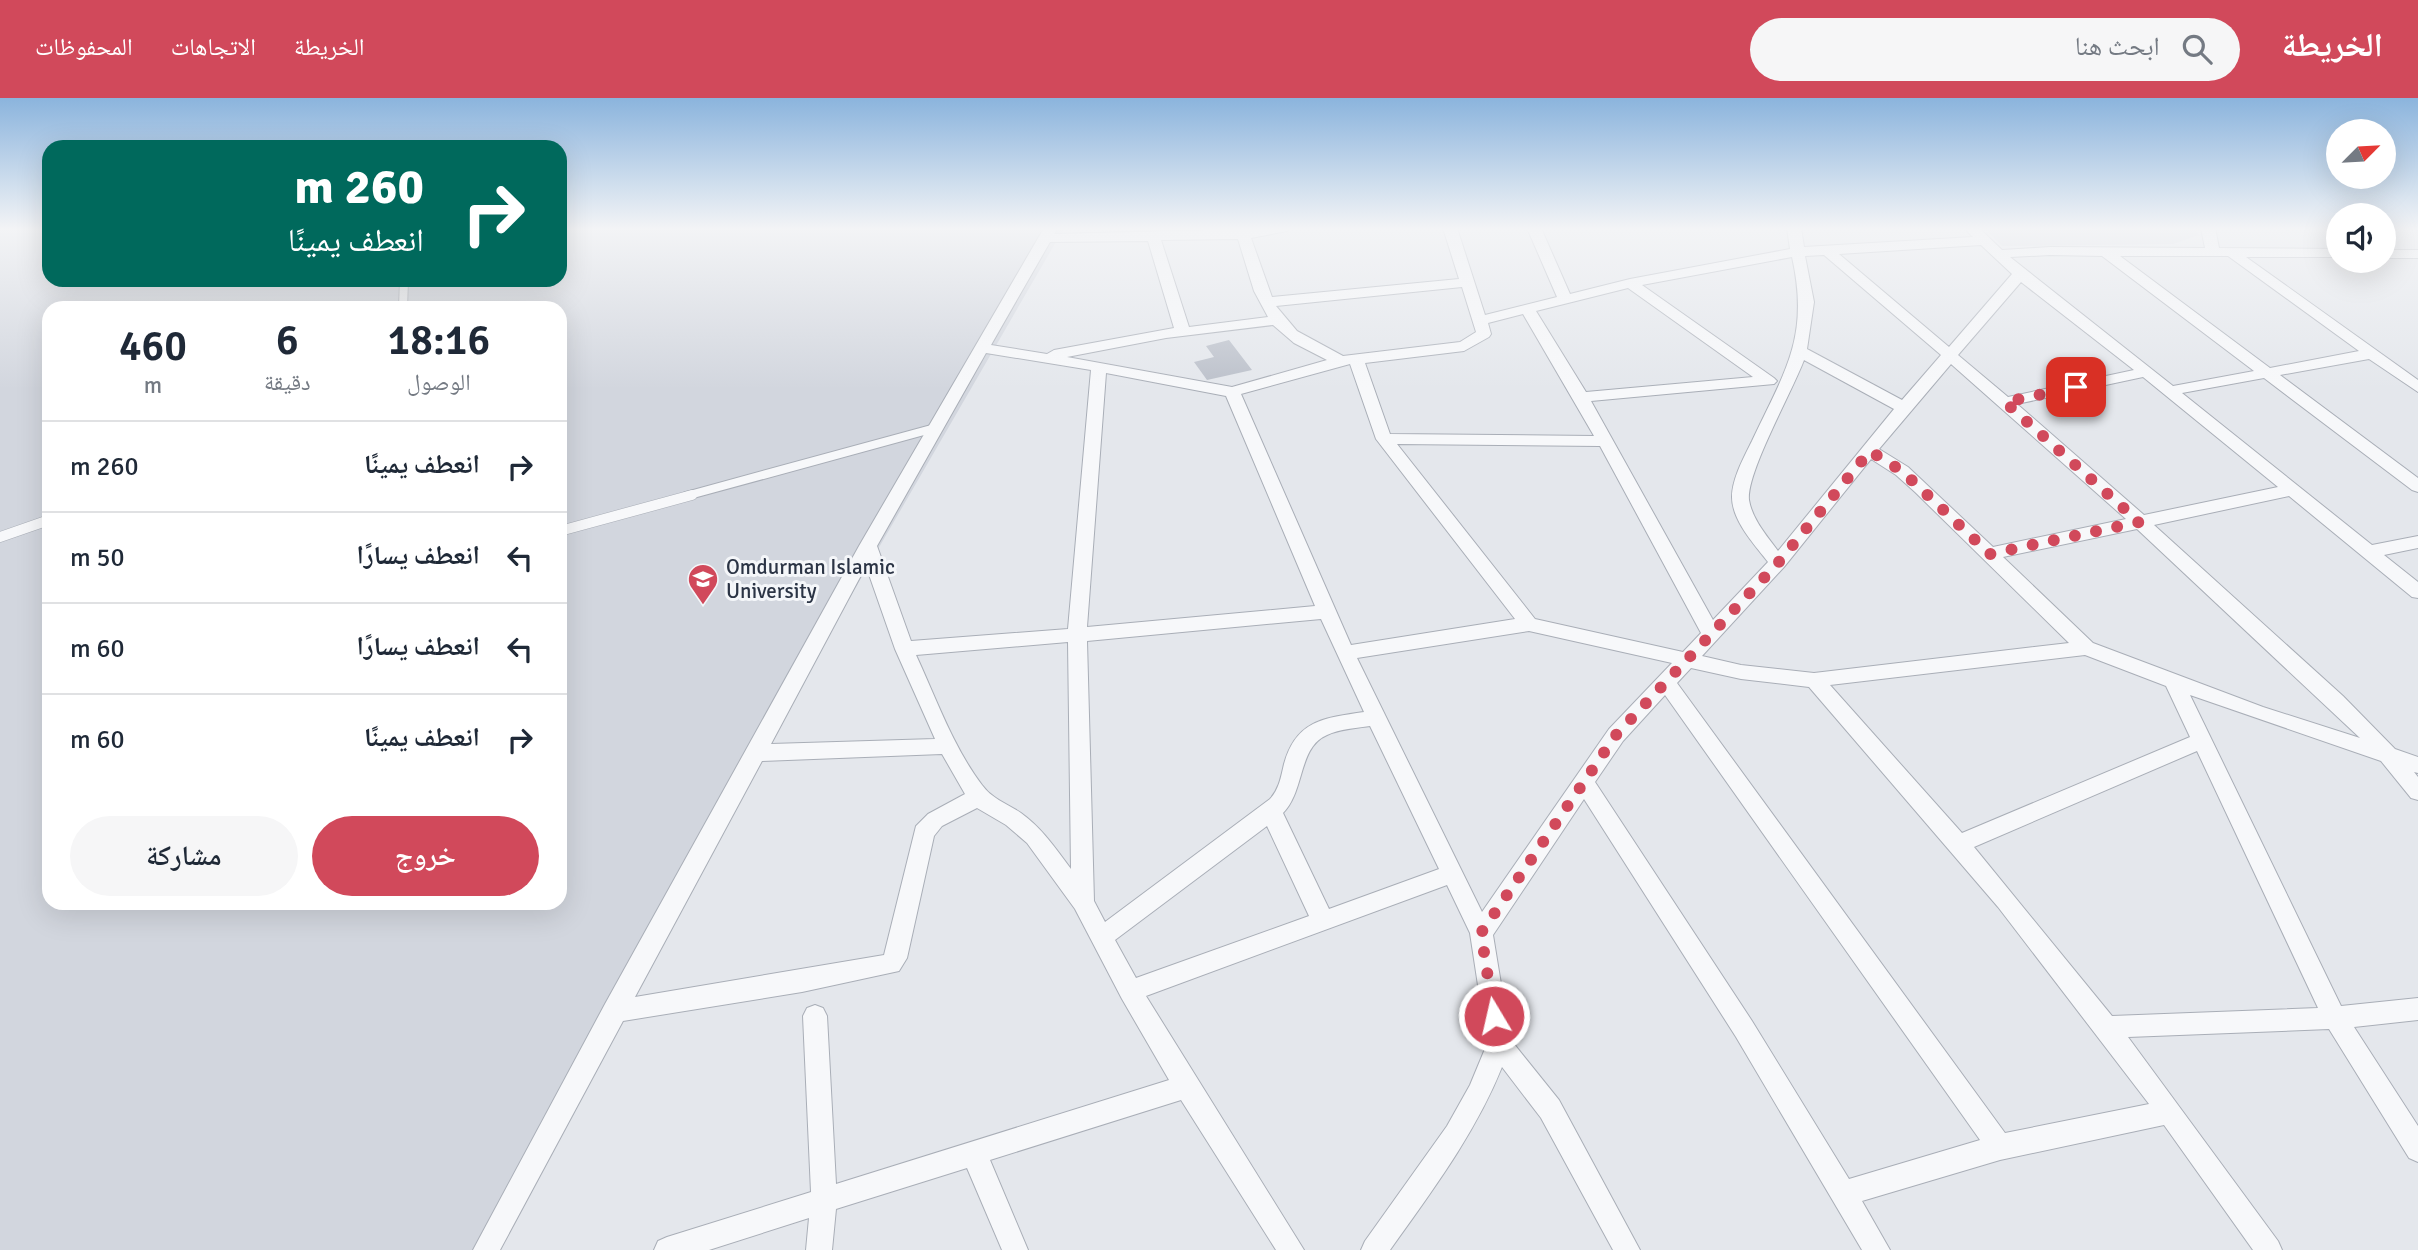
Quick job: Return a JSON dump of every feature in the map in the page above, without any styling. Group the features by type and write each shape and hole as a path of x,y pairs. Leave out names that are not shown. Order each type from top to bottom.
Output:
{"street":[{"path":"486,1250 868,546 1020,282"},
{"path":"1167,282 1183,332"},
{"path":"1261,282 1278,320 1307,343 1349,360 1384,439 1529,624"},
{"path":"982,348 1232,392 1349,360 1464,346 1484,334 1469,282 1269,302"},
{"path":"1558,282 1565,298"},
{"path":"1481,320 1637,282"},
{"path":"1778,563 1748,522 1741,509 1740,496 1799,351 1807,314 1804,282"},
{"path":"1865,282 1951,354 2139,522 2392,756 2418,792"},
{"path":"1481,933 1616,735 1778,563 1904,408 2013,282"},
{"path":"2030,282 2147,372 2418,592"},
{"path":"2146,282 2418,486"},
{"path":"2272,282 2418,387"},
{"path":"1630,283 1782,389"},
{"path":"1527,308 1581,397 1711,634"},
{"path":"1041,358 1183,332 1278,320"},
{"path":"1799,351 1904,408"},
{"path":"2170,391 2370,354"},
{"path":"1083,902 1077,634 1099,367"},
{"path":"2005,402 2147,372"},
{"path":"1581,397 1766,380"},
{"path":"1232,392 1345,653 1481,933 1499,1044 1550,1109 1627,1250"},
{"path":"1384,439 1603,441"},
{"path":"1870,451 1902,471 2086,648 2174,682 2418,765"},
{"path":"1990,554 2291,490"},
{"path":"2369,552 2418,542"},
{"path":"868,546 904,649 948,746 978,797 1035,837 1083,902 1130,991 1186,1086 1291,1250"},
{"path":"904,649 1329,611"},
{"path":"1345,653 1529,624 1771,677 1814,680 2086,648"},
{"path":"1814,680 1959,844 2106,1027 2171,1112 2269,1250"},
{"path":"1666,682 2000,1147"},
{"path":"2174,682 2335,1018 2418,1149"},
{"path":"1103,936 1283,799 1300,746 1307,737 1316,730 1329,726 1377,717"},
{"path":"1959,844 2202,741"},
{"path":"755,753 948,746"},
{"path":"1585,783 1744,1029 1877,1250"},
{"path":"613,1012 891,964 896,958 924,832 935,820 978,797"},
{"path":"1271,810 1323,921"},
{"path":"1130,991 1452,874"},
{"path":"2106,1027 2335,1018 2418,1010"},
{"path":"815,1016 824,1201 819,1250"},
{"path":"1374,1250 1456,1135 1479,1093 1499,1044"},
{"path":"667,1250 1186,1086"},
{"path":"1842,1194 2000,1147 2171,1112"},
{"path":"974,1153 1015,1250"}],"lane":[{"path":"567,529 935,428"},
{"path":"0,537 42,522"}],"shaded area":[{"name":"Omdurman Islamic University","path":"0,282 42,282 42,287 567,287 567,282 1033,282 472,1250 0,1250"}],"building":[{"path":"1229,340 1252,370 1207,380 1194,362 1214,357 1206,346"}],"place":[{"name":"Omdurman Islamic University","path":"703,606"}],"route":[{"path":"1494,1016 1481,933 1616,735 1778,563 1870,451 1902,471 1990,554 2139,522 2005,402 2076,387"}]}
